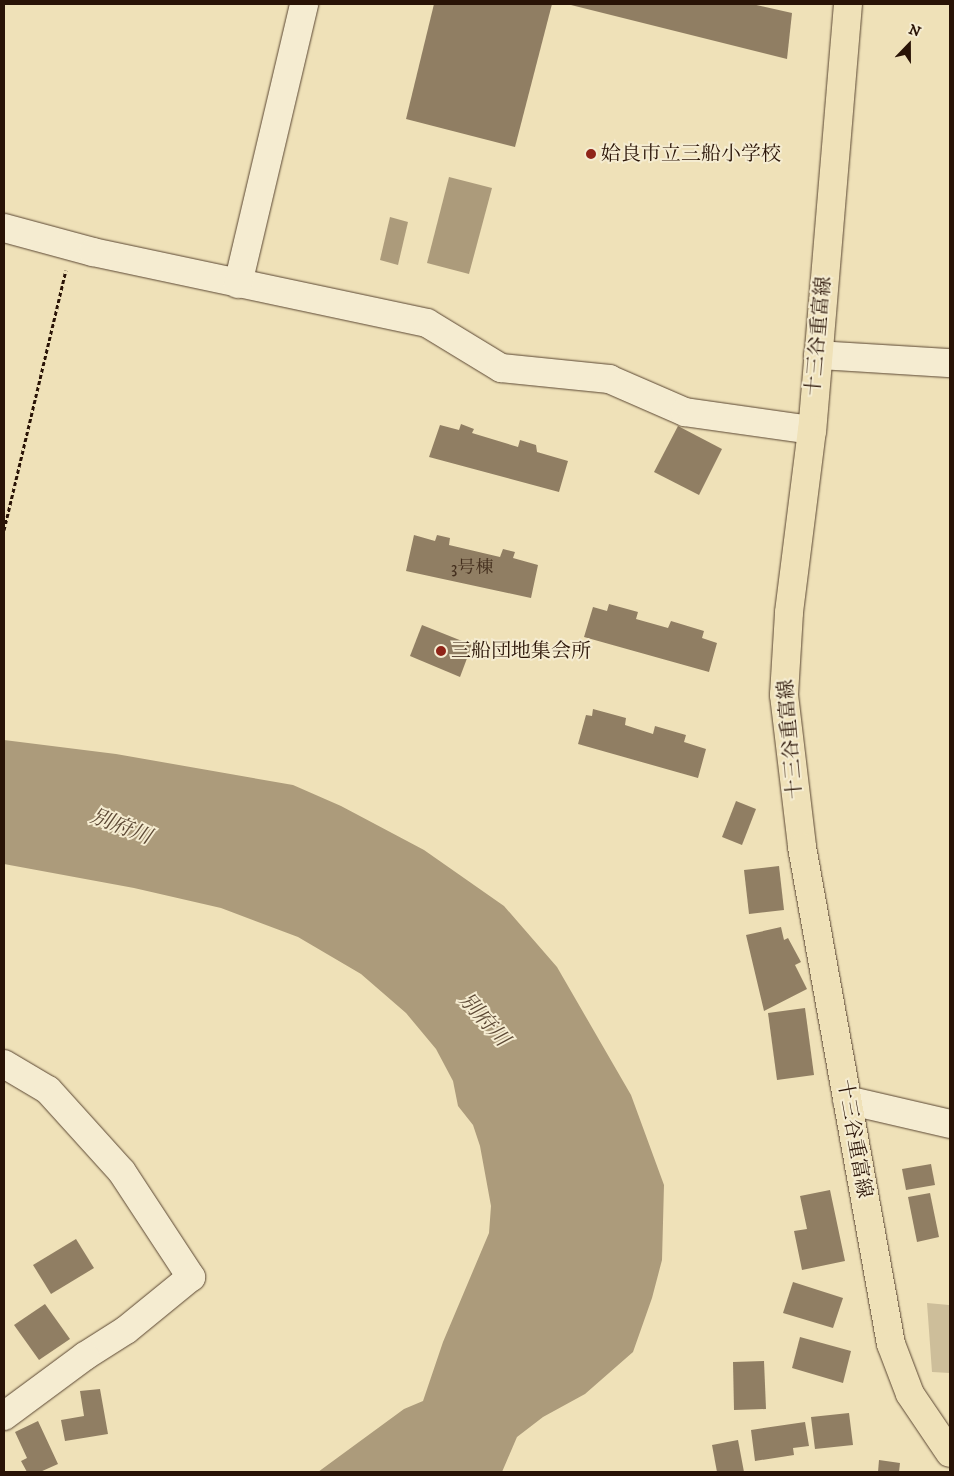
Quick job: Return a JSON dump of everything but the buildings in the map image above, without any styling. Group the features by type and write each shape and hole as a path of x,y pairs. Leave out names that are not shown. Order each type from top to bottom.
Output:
{"main road":[{"name":"十三谷重富線","path":"848,4 812,430 789,613 784,695 802,847 891,1344 910,1394 950,1453"}],"street":[{"path":"238,284 304,4"},
{"path":"4,228 72,246 238,284 427,323 501,368 610,379 685,412 812,430"},
{"path":"818,355 950,363"},
{"path":"4,1064 48,1090 122,1172 191,1277 126,1330 85,1356 4,1416"},
{"path":"847,1100 950,1124"}],"path":[{"path":"4,530 72,246"}],"shaded area":[{"path":"950,1301 950,1373 932,1372 927,1303 949,1305"}],"water":[{"path":"449,177 492,188 469,274 427,263"},
{"path":"390,217 408,222 398,265 380,260"},
{"name":"別府川","path":"4,740 116,754 293,785 341,806 424,850 504,906 557,967 631,1095 664,1185 662,1260 652,1298 633,1352 585,1394 543,1417 517,1437 502,1472 318,1472 404,1409 423,1401 443,1342 489,1233 491,1206 480,1146 473,1125 458,1106 453,1081 436,1049 406,1013 361,974 298,937 221,908 134,888 4,864"}],"place":[{"name":"姶良市立三船小学校","path":"591,154"},
{"name":"三船団地集会所","path":"441,651"}]}
